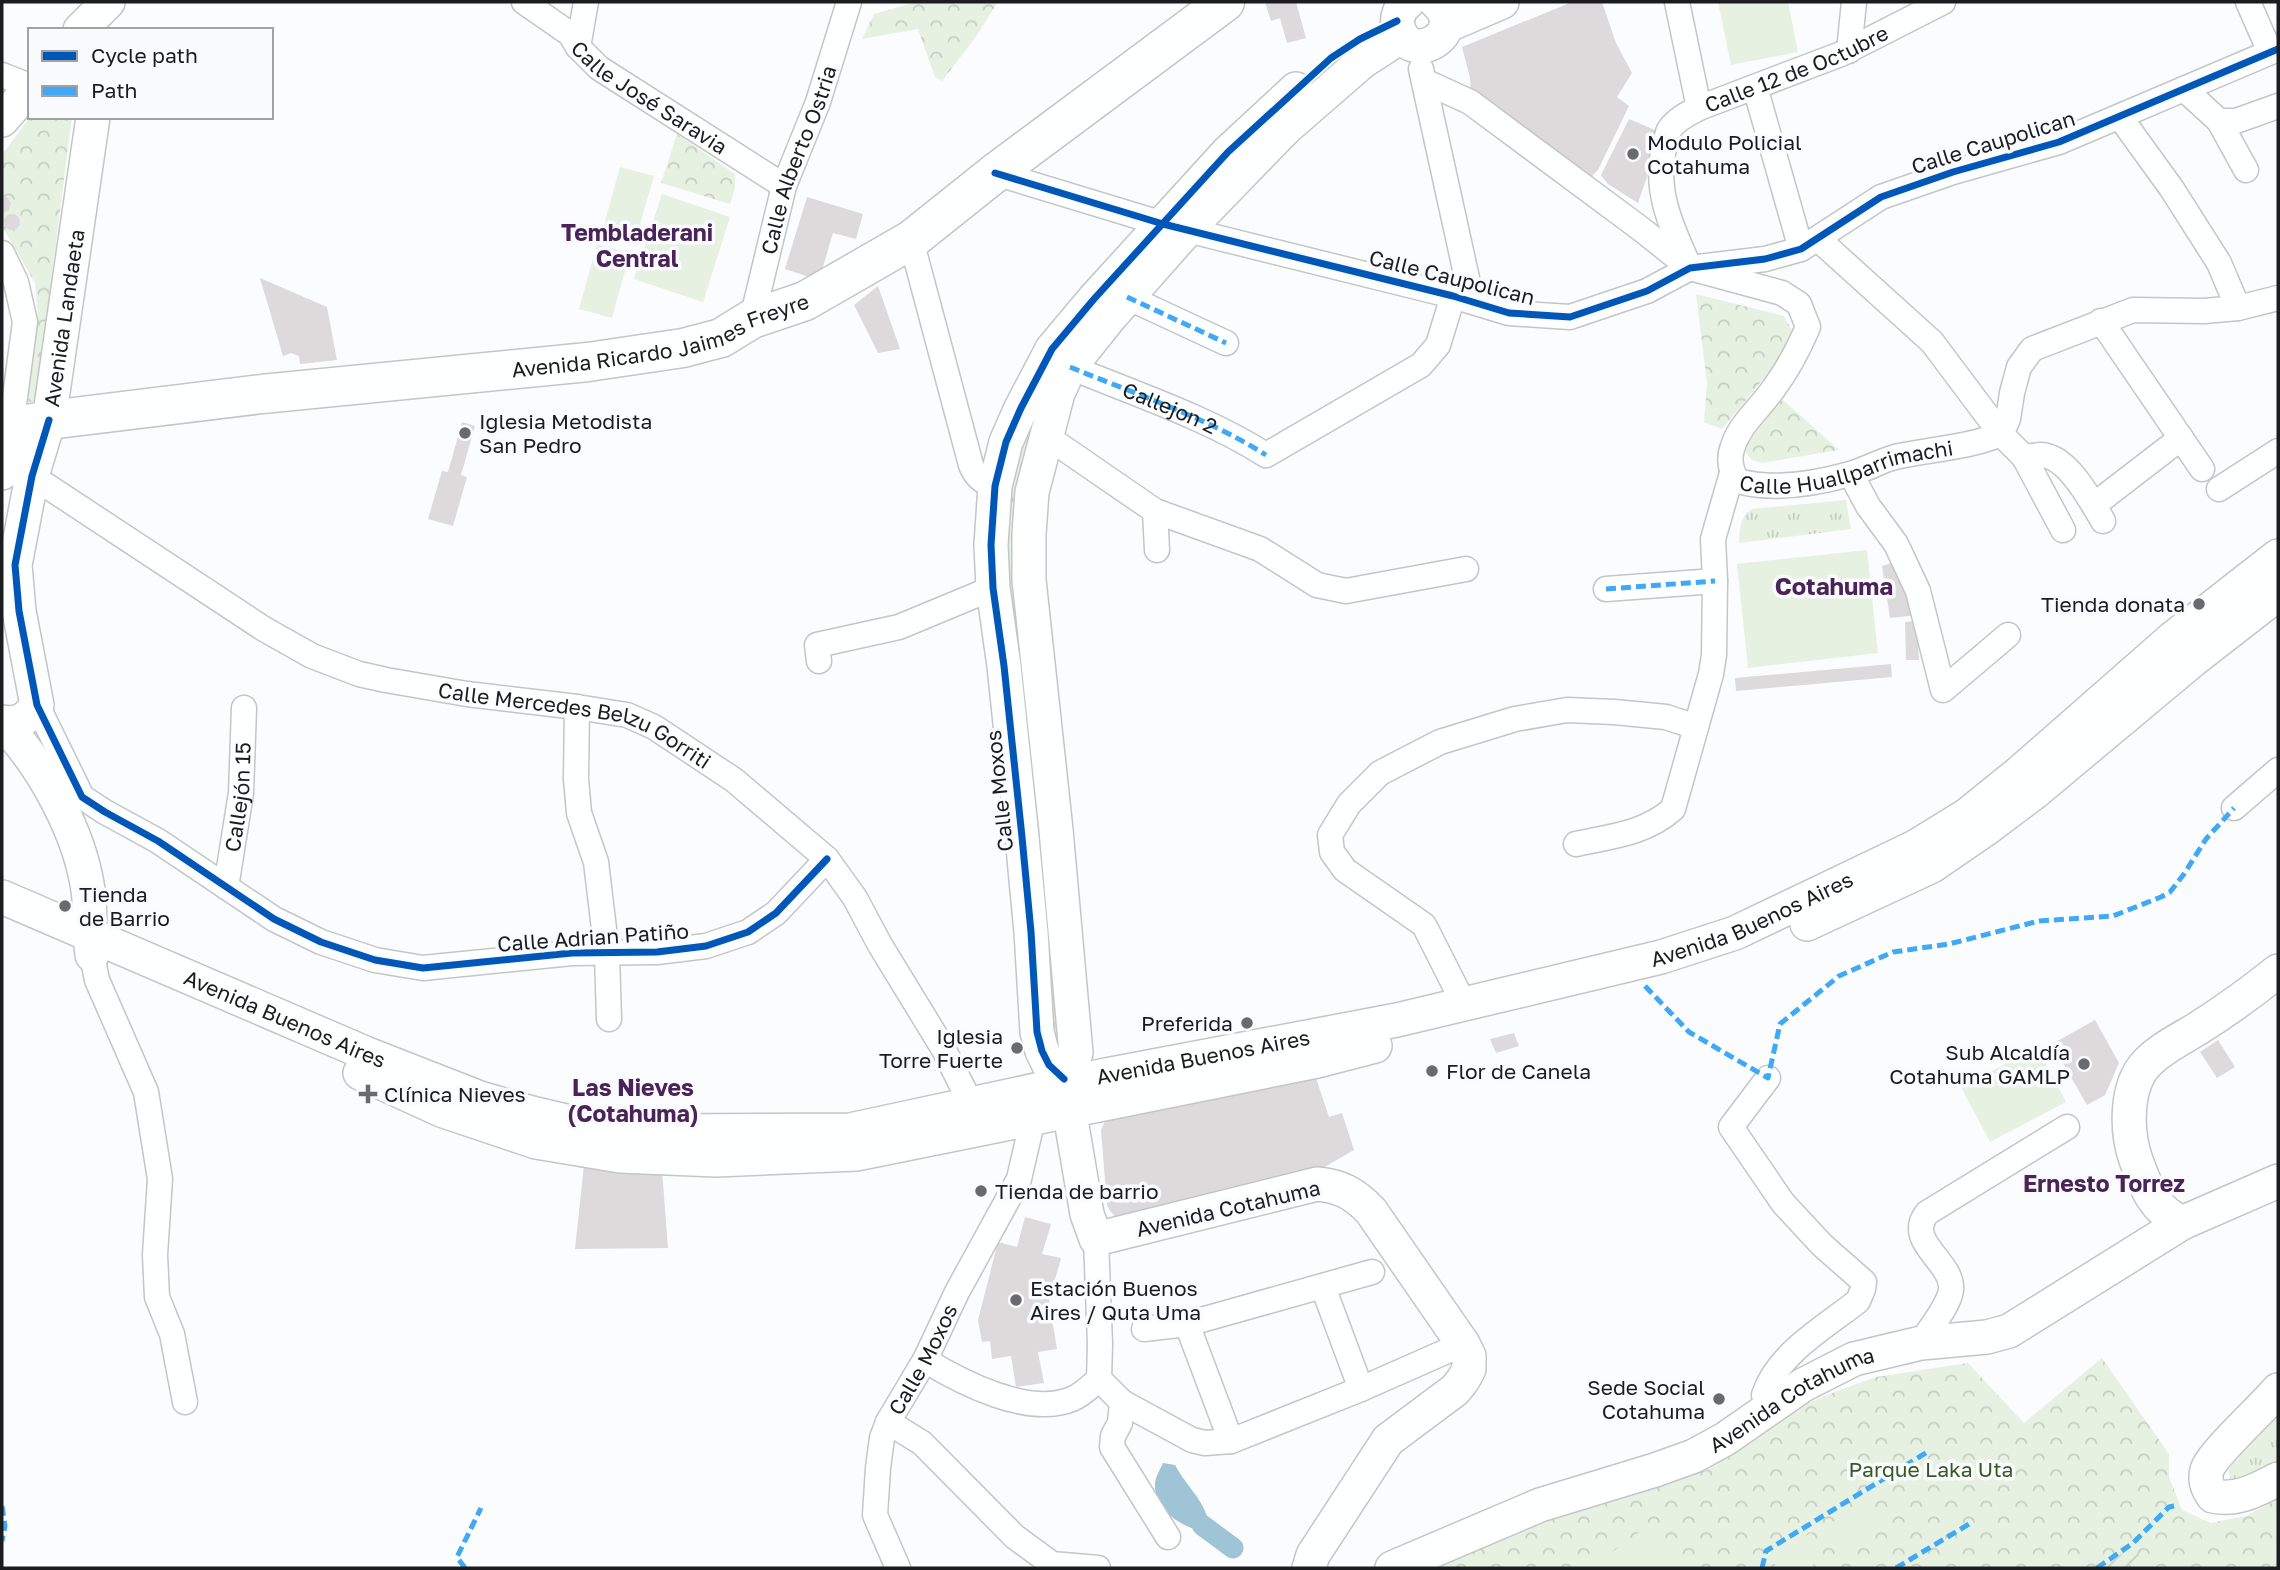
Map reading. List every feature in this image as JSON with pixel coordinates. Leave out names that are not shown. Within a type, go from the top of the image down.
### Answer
[{"type":"main road","points":[[82,28],[109,2]]},
{"type":"main road","points":[[106,28],[109,2]]},
{"type":"main road","name":"Avenida Ricardo Jaimes Freyre","points":[[6,428],[48,420],[262,394],[588,362],[684,348],[721,338],[752,319],[805,301],[911,240],[995,173],[1225,2]]},
{"type":"main road","points":[[1096,1239],[1087,1214],[1067,1091],[1076,1053],[1056,830],[1028,580],[1032,492],[1058,393],[1070,367],[1127,298],[1228,152],[1331,58],[1360,39],[1423,17],[1502,2]]},
{"type":"main road","points":[[2,120],[28,89]]},
{"type":"main road","name":"Avenida Landaeta","points":[[37,705],[8,564],[17,474],[48,420],[93,119]]},
{"type":"main road","name":"Calle Moxos","points":[[1067,1091],[1049,1065],[1037,1032],[1023,850],[993,588],[991,545],[995,486],[1011,431],[1052,349],[1094,299],[1175,227]]},
{"type":"main road","points":[[6,428],[7,460],[17,474]]},
{"type":"main road","name":"Avenida Buenos Aires","points":[[2,897],[91,946],[441,1110],[536,1142],[579,1151],[716,1160],[856,1154],[1067,1091],[1649,961],[1735,933],[1915,847],[1967,815],[2173,638],[2278,555]]},
{"type":"main road","name":"Avenida Buenos Aires","points":[[977,1116],[1033,1118],[1067,1091],[1317,1061],[1474,1022],[1645,986],[1744,949],[1837,911],[1932,866],[2035,792],[2193,660],[2278,594]]},
{"type":"main road","points":[[2,722],[22,721],[31,715],[37,705]]},
{"type":"main road","points":[[2,722],[27,752],[55,798],[68,827],[88,889],[91,946]]},
{"type":"main road","name":"Avenida Buenos Aires","points":[[2,915],[91,946]]},
{"type":"main road","points":[[2182,1223],[2159,1208],[2143,1180],[2133,1152],[2131,1098],[2135,1080],[2146,1063],[2213,1019],[2278,971]]},
{"type":"main road","name":"Avenida Cotahuma","points":[[1392,1568],[1540,1505],[1694,1456],[1725,1440],[1803,1385],[1854,1359],[1921,1343],[1987,1337],[2009,1331],[2182,1223],[2278,1181]]},
{"type":"main road","name":"Avenida Cotahuma","points":[[1096,1239],[1317,1184],[1333,1185],[1347,1190],[1371,1211],[1463,1344]]},
{"type":"main road","points":[[1309,1568],[1313,1555],[1388,1440],[1455,1390],[1463,1380],[1469,1368],[1469,1356],[1463,1344]]},
{"type":"main road","points":[[2278,1390],[2211,1462],[2206,1479],[2207,1488],[2213,1496],[2224,1498],[2258,1490],[2278,1479]]},
{"type":"street","name":"Calle José Saravia","points":[[524,2],[570,34],[578,47],[599,68],[784,186]]},
{"type":"street","points":[[578,47],[586,2]]},
{"type":"street","name":"Calle Alberto Ostria","points":[[752,319],[784,186],[818,102],[849,2]]},
{"type":"street","points":[[1677,2],[1699,107]]},
{"type":"street","points":[[1849,51],[1854,2]]},
{"type":"street","name":"Calle 12 de Octubre","points":[[1690,268],[1666,214],[1660,180],[1662,156],[1669,131],[1680,118],[1699,107],[1849,51],[1943,2]]},
{"type":"street","points":[[2248,2],[2274,51]]},
{"type":"street","points":[[1423,17],[1424,81],[1462,298]]},
{"type":"street","name":"Calle Caupolican","points":[[995,173],[1175,227],[1462,298],[1509,313],[1570,317],[1647,291],[1690,268],[1765,259],[1810,244],[1881,197],[1953,172],[2047,146],[2274,51]]},
{"type":"street","points":[[2,75],[28,86]]},
{"type":"street","name":"Calle Huallparrimachi","points":[[1424,81],[1470,102],[1690,268],[1782,293],[1799,304],[1808,327],[1794,357],[1733,444],[1732,473],[1738,481],[1772,487],[1851,474],[1893,457],[1962,446],[2001,434]]},
{"type":"street","points":[[1755,87],[1810,244],[1932,342],[2001,434],[2024,457],[2063,530]]},
{"type":"street","points":[[2184,89],[2219,121],[2246,170]]},
{"type":"street","points":[[2219,121],[2236,121],[2278,106]]},
{"type":"street","points":[[2120,117],[2172,188],[2219,263],[2238,308]]},
{"type":"street","points":[[911,240],[971,465],[976,476],[995,486]]},
{"type":"street","points":[[2,253],[16,282],[25,322],[6,428]]},
{"type":"street","points":[[1127,298],[1226,343]]},
{"type":"street","name":"Callejon 2","points":[[1070,367],[1203,422],[1266,455],[1421,365],[1438,345],[1462,298]]},
{"type":"street","points":[[2001,434],[2008,419],[2019,367],[2032,349],[2133,310],[2204,311],[2238,308],[2278,298]]},
{"type":"street","points":[[2101,321],[2202,469]]},
{"type":"street","points":[[1046,436],[1155,511],[1259,549],[1317,585],[1346,591],[1466,569]]},
{"type":"street","points":[[2024,457],[2043,454],[2061,464],[2076,477],[2098,513],[2181,438]]},
{"type":"street","points":[[2219,489],[2278,452]]},
{"type":"street","points":[[1576,844],[1632,833],[1658,822],[1673,809],[1707,692],[1714,655],[1713,539],[1732,473]]},
{"type":"street","name":"Calle Mercedes Belzu Gorriti","points":[[17,474],[264,629],[312,656],[359,674],[386,680],[626,715],[654,727],[734,780],[827,859],[855,898],[943,1048],[977,1116]]},
{"type":"street","points":[[1851,474],[1868,506],[1896,544],[1918,591],[1943,690],[2008,635]]},
{"type":"street","points":[[1155,511],[1157,550]]},
{"type":"street","points":[[1606,589],[1715,581]]},
{"type":"street","points":[[819,661],[817,645],[899,627],[993,588]]},
{"type":"street","name":"Avenida Landaeta","points":[[37,705],[82,797]]},
{"type":"street","name":"Calle Adrian Patiño","points":[[577,707],[576,779],[579,813],[596,863],[607,954]]},
{"type":"street","name":"Callejón 15","points":[[226,887],[241,793],[244,708]]},
{"type":"street","points":[[1464,1004],[1424,925],[1345,870],[1332,852],[1330,835],[1349,804],[1380,773],[1440,742],[1516,719],[1567,710],[1591,711],[1665,716],[1696,727]]},
{"type":"street","points":[[2234,808],[2278,770]]},
{"type":"street","name":"Calle Adrian Patiño","points":[[82,797],[158,841],[274,919],[321,942],[375,960],[423,968],[572,953],[657,952],[706,946],[748,932],[776,914],[827,859]]},
{"type":"street","points":[[91,946],[97,980],[146,1092],[160,1179],[155,1255],[158,1297],[172,1334],[185,1402]]},
{"type":"street","points":[[607,954],[608,1019]]},
{"type":"street","points":[[1768,1078],[1731,1127],[1783,1203],[1822,1245],[1864,1282],[1858,1301],[1779,1364],[1768,1381],[1764,1395],[1770,1409]]},
{"type":"street","name":"Calle Moxos","points":[[898,1568],[875,1515],[882,1438],[888,1422],[925,1360],[957,1292],[1019,1179],[1033,1118]]},
{"type":"street","points":[[1921,1343],[1951,1292],[1950,1280],[1922,1236],[1922,1219],[1927,1213],[2067,1127]]},
{"type":"street","points":[[1096,1239],[1099,1380],[1122,1402],[1192,1440],[1205,1443],[1231,1441],[1362,1389],[1463,1344]]},
{"type":"street","points":[[1144,1329],[1187,1324],[1372,1272]]},
{"type":"street","points":[[1323,1287],[1362,1389]]},
{"type":"street","points":[[1187,1324],[1231,1441]]},
{"type":"street","points":[[925,1360],[949,1375],[1016,1401],[1039,1405],[1075,1398],[1099,1380]]},
{"type":"street","points":[[1122,1402],[1120,1423],[1113,1436],[1112,1447],[1168,1537]]},
{"type":"street","points":[[888,1422],[922,1443],[1015,1537],[1052,1564],[1095,1568]]},
{"type":"green space","points":[[917,2],[998,2],[942,81],[935,77],[918,29],[862,39],[874,14]]},
{"type":"green space","points":[[1718,2],[1788,2],[1798,52],[1731,65]]},
{"type":"green space","points":[[29,119],[72,119],[36,399],[26,403],[38,317],[35,283],[2,226],[2,155]]},
{"type":"green space","points":[[677,134],[735,174],[735,188],[730,204],[661,183]]},
{"type":"green space","points":[[620,167],[654,176],[637,234],[604,225]]},
{"type":"green space","points":[[662,194],[730,217],[703,302],[634,279]]},
{"type":"green space","points":[[597,244],[630,253],[612,318],[579,309]]},
{"type":"green space","points":[[1696,294],[1784,316],[1793,332],[1791,345],[1722,429],[1704,422],[1707,383]]},
{"type":"green space","points":[[1782,399],[1839,450],[1762,463],[1752,460],[1746,453],[1748,443]]},
{"type":"green space","points":[[1024,419],[1034,422],[1011,529],[1014,595],[1043,823],[1060,1054],[1055,1058],[1000,526]]},
{"type":"green space","points":[[1846,500],[1851,529],[1739,543],[1742,520],[1752,509]]},
{"type":"green space","points":[[1867,550],[1878,653],[1748,668],[1737,564]]},
{"type":"green space","points":[[2037,1047],[2066,1102],[1990,1142],[1961,1087]]},
{"type":"green space","name":"Parque Laka Uta","points":[[2102,1358],[2169,1454],[2169,1477],[2182,1510],[2210,1523],[2246,1516],[2278,1499],[2278,1568],[1426,1568],[1495,1537],[1709,1469],[1794,1409],[1876,1377],[1968,1363],[2024,1423]]},
{"type":"green space","points":[[2278,1411],[2278,1460],[2239,1481],[2231,1481],[2228,1470]]},
{"type":"green space","points":[[1862,1503],[1877,1525],[1839,1549],[1825,1527]]},
{"type":"green space","points":[[1653,1522],[1687,1568],[1591,1568]]},
{"type":"green space","points":[[1811,1533],[1825,1558],[1808,1568],[1777,1568],[1770,1557]]},
{"type":"green space","points":[[2133,1546],[2141,1557],[2125,1568],[2101,1568]]},
{"type":"water","points":[[1163,1463],[1175,1465],[1204,1509],[1207,1516],[1199,1530],[1184,1525],[1169,1515],[1159,1501],[1155,1482]]},
{"type":"building","points":[[1265,2],[1296,2],[1306,38],[1287,43],[1280,18],[1271,21]]},
{"type":"building","points":[[1572,2],[1602,2],[1616,43],[1632,73],[1617,97],[1629,106],[1598,170],[1586,182],[1471,96],[1470,78],[1462,47]]},
{"type":"building","name":"Modulo Policial Cotahuma","points":[[1629,119],[1662,133],[1638,203],[1608,184],[1601,175]]},
{"type":"building","points":[[2,195],[11,203],[9,210],[3,213]]},
{"type":"building","points":[[807,197],[863,214],[856,239],[833,233],[819,280],[785,269]]},
{"type":"building","points":[[9,214],[15,214],[20,222],[18,228],[9,230],[4,225],[4,219]]},
{"type":"building","points":[[260,278],[327,307],[337,360],[300,364],[299,356],[291,353],[283,356]]},
{"type":"building","points":[[878,286],[900,349],[878,353],[854,305]]},
{"type":"building","points":[[462,422],[475,426],[461,475],[467,477],[453,526],[428,519],[442,471],[448,472]]},
{"type":"building","points":[[1897,561],[1918,615],[1890,618],[1882,566]]},
{"type":"building","points":[[1917,621],[1919,660],[1906,660],[1905,622]]},
{"type":"building","points":[[1891,664],[1892,677],[1736,691],[1735,678]]},
{"type":"building","name":"Sub Alcaldía Cotahuma GAMLP","points":[[2095,1020],[2119,1063],[2105,1095],[2087,1105],[2052,1044]]},
{"type":"building","points":[[1514,1033],[1519,1046],[1496,1053],[1490,1039]]},
{"type":"building","points":[[2218,1040],[2235,1067],[2217,1078],[2200,1052]]},
{"type":"building","points":[[1315,1075],[1329,1117],[1342,1113],[1354,1150],[1323,1168],[1129,1217],[1115,1216],[1110,1211],[1107,1205],[1101,1130],[1110,1117]]},
{"type":"building","points":[[584,1165],[662,1170],[668,1248],[575,1249]]},
{"type":"building","name":"Estación Buenos Aires / Quta Uma","points":[[1025,1217],[1051,1224],[1042,1254],[1061,1258],[1049,1301],[1057,1349],[1038,1352],[1044,1383],[1016,1387],[1011,1356],[992,1359],[990,1341],[982,1342],[978,1320],[998,1242],[1017,1247]]},
{"type":"waterway","points":[[1202,1525],[1233,1548]]},
{"type":"marked path","points":[[1127,297],[1226,343]]},
{"type":"marked path","points":[[1070,367],[1195,418],[1266,455]]},
{"type":"marked path","points":[[1606,589],[1715,581]]},
{"type":"marked path","points":[[1645,986],[1689,1032],[1768,1078],[1780,1024],[1839,976],[1893,952],[1949,944],[2039,921],[2113,916],[2161,897],[2170,892],[2206,839],[2234,808]]},
{"type":"marked path","points":[[1762,1568],[1766,1551],[1929,1451]]},
{"type":"marked path","points":[[2,1506],[5,1526],[2,1541]]},
{"type":"marked path","points":[[2097,1568],[2133,1543],[2169,1507],[2174,1506]]},
{"type":"marked path","points":[[465,1568],[457,1557],[481,1508]]},
{"type":"marked path","points":[[1896,1568],[1969,1524]]},
{"type":"cycle path","points":[[1064,1079],[1049,1065],[1037,1032],[1022,837],[993,588],[991,545],[995,486],[1006,442],[1052,349],[1228,152],[1331,58],[1360,39],[1397,21]]},
{"type":"cycle path","points":[[995,173],[1163,224],[1453,296],[1509,313],[1570,317],[1647,291],[1690,268],[1765,259],[1801,249],[1881,197],[1953,172],[2059,142],[2278,49]]},
{"type":"cycle path","points":[[49,420],[32,476],[15,565],[19,611],[37,705],[82,797],[158,841],[274,919],[321,942],[375,960],[423,968],[572,953],[657,952],[706,946],[748,932],[776,913],[827,859]]},
{"type":"place","name":"Modulo Policial Cotahuma","points":[[1633,154]]},
{"type":"place","name":"Iglesia Metodista San Pedro","points":[[465,433]]},
{"type":"place","name":"Tienda donata","points":[[2199,604]]},
{"type":"place","name":"Tienda de Barrio","points":[[65,906]]},
{"type":"place","name":"Preferida","points":[[1247,1023]]},
{"type":"place","name":"Iglesia Torre Fuerte","points":[[1017,1048]]},
{"type":"place","name":"Sub Alcaldía Cotahuma GAMLP","points":[[2084,1064]]},
{"type":"place","name":"Flor de Canela","points":[[1432,1071]]},
{"type":"place","name":"Clínica Nieves","points":[[368,1094]]},
{"type":"place","name":"Tienda de barrio","points":[[981,1191]]},
{"type":"place","name":"Estación Buenos Aires / Quta Uma","points":[[1016,1300]]},
{"type":"place","name":"Sede Social Cotahuma","points":[[1719,1399]]},
{"type":"district","name":"Tembladerani Central","points":[[637,245]]},
{"type":"district","name":"Cotahuma","points":[[1834,585]]},
{"type":"district","name":"Las Nieves (Cotahuma)","points":[[633,1100]]},
{"type":"district","name":"Ernesto Torrez","points":[[2104,1183]]}]
